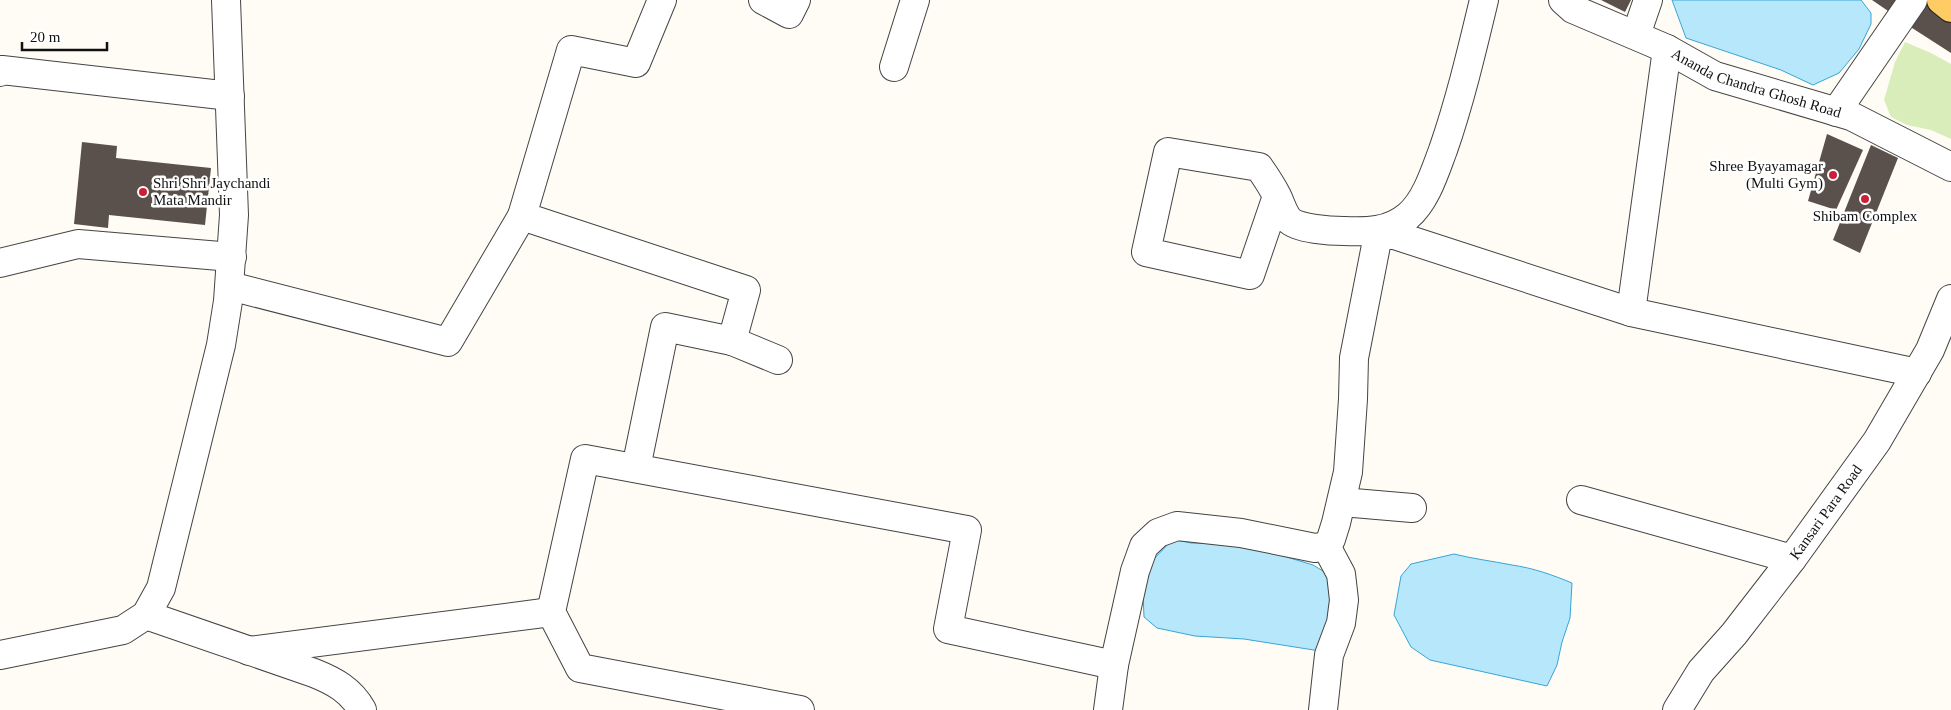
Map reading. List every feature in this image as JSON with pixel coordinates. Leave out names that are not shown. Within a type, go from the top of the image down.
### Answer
[{"type":"main road","points":[[1941,0],[1951,8]]},
{"type":"street","points":[[0,655],[124,630],[146,615],[160,588],[221,345],[230,286],[234,216],[226,0]]},
{"type":"street","points":[[230,286],[448,342],[522,216],[571,50],[636,63],[662,0]]},
{"type":"street","points":[[763,0],[789,14],[796,0]]},
{"type":"street","points":[[894,67],[915,0]]},
{"type":"street","points":[[1277,196],[1250,275],[1146,252],[1168,152],[1259,167],[1277,196],[1283,212],[1290,221],[1302,226],[1344,231],[1380,230],[1394,226],[1410,215],[1431,184],[1457,110],[1484,0]]},
{"type":"street","name":"Ananda Chandra Ghosh Road","points":[[1563,0],[1573,9],[1667,49],[1715,76],[1851,116],[1951,167]]},
{"type":"street","points":[[1636,35],[1648,0]]},
{"type":"street","points":[[1836,112],[1913,0]]},
{"type":"street","points":[[1631,312],[1667,49]]},
{"type":"street","points":[[0,72],[2,70],[230,96]]},
{"type":"street","points":[[522,216],[746,290],[732,341]]},
{"type":"street","points":[[1380,230],[1631,312],[1916,372]]},
{"type":"street","points":[[1108,710],[1114,665],[1135,570],[1144,546],[1158,533],[1176,526],[1241,533],[1316,548],[1326,546],[1331,539],[1342,502],[1348,472],[1354,358],[1380,230]]},
{"type":"street","points":[[0,263],[78,244],[232,257]]},
{"type":"street","name":"Kansari Para Road","points":[[1677,710],[1701,671],[1734,634],[1792,559],[1877,441],[1930,350],[1951,299]]},
{"type":"street","points":[[636,468],[666,328],[732,341],[778,360]]},
{"type":"street","points":[[800,710],[580,668],[551,612],[585,459],[967,530],[948,629],[1114,665]]},
{"type":"street","points":[[1581,500],[1792,559]]},
{"type":"street","points":[[1342,502],[1412,508]]},
{"type":"street","points":[[1323,710],[1329,654],[1341,622],[1344,600],[1342,574],[1326,546]]},
{"type":"street","points":[[249,651],[551,612]]},
{"type":"street","points":[[146,615],[334,682],[355,698],[362,710]]},
{"type":"green space","points":[[1905,42],[1951,64],[1951,139],[1931,130],[1907,125],[1891,117],[1884,100],[1895,62]]},
{"type":"water","points":[[1672,0],[1861,0],[1871,13],[1871,24],[1859,49],[1839,73],[1813,85],[1781,70],[1686,38]]},
{"type":"water","points":[[1173,539],[1191,543],[1244,544],[1313,565],[1328,574],[1331,605],[1320,651],[1244,639],[1195,636],[1157,628],[1144,617],[1143,594],[1151,562]]},
{"type":"water","points":[[1454,554],[1528,568],[1572,583],[1570,618],[1557,665],[1547,686],[1430,660],[1411,647],[1394,615],[1401,576],[1411,564]]},
{"type":"building","points":[[1601,0],[1631,0],[1625,12]]},
{"type":"building","points":[[1872,0],[1904,0],[1894,15]]},
{"type":"building","points":[[1926,0],[1951,18],[1951,53],[1909,26]]},
{"type":"building","name":"Shree Byayamagar (Multi Gym)","points":[[1827,134],[1863,150],[1836,210],[1808,201]]},
{"type":"building","name":"Shri Shri Jaychandi Mata Mandir","points":[[82,142],[117,146],[116,158],[211,168],[205,225],[109,215],[108,228],[74,224]]},
{"type":"building","name":"Shibam Complex","points":[[1871,145],[1898,158],[1860,253],[1833,240]]},
{"type":"place","name":"Shree Byayamagar (Multi Gym)","points":[[1833,175]]},
{"type":"place","name":"Shri Shri Jaychandi Mata Mandir","points":[[143,192]]},
{"type":"place","name":"Shibam Complex","points":[[1865,199]]}]
